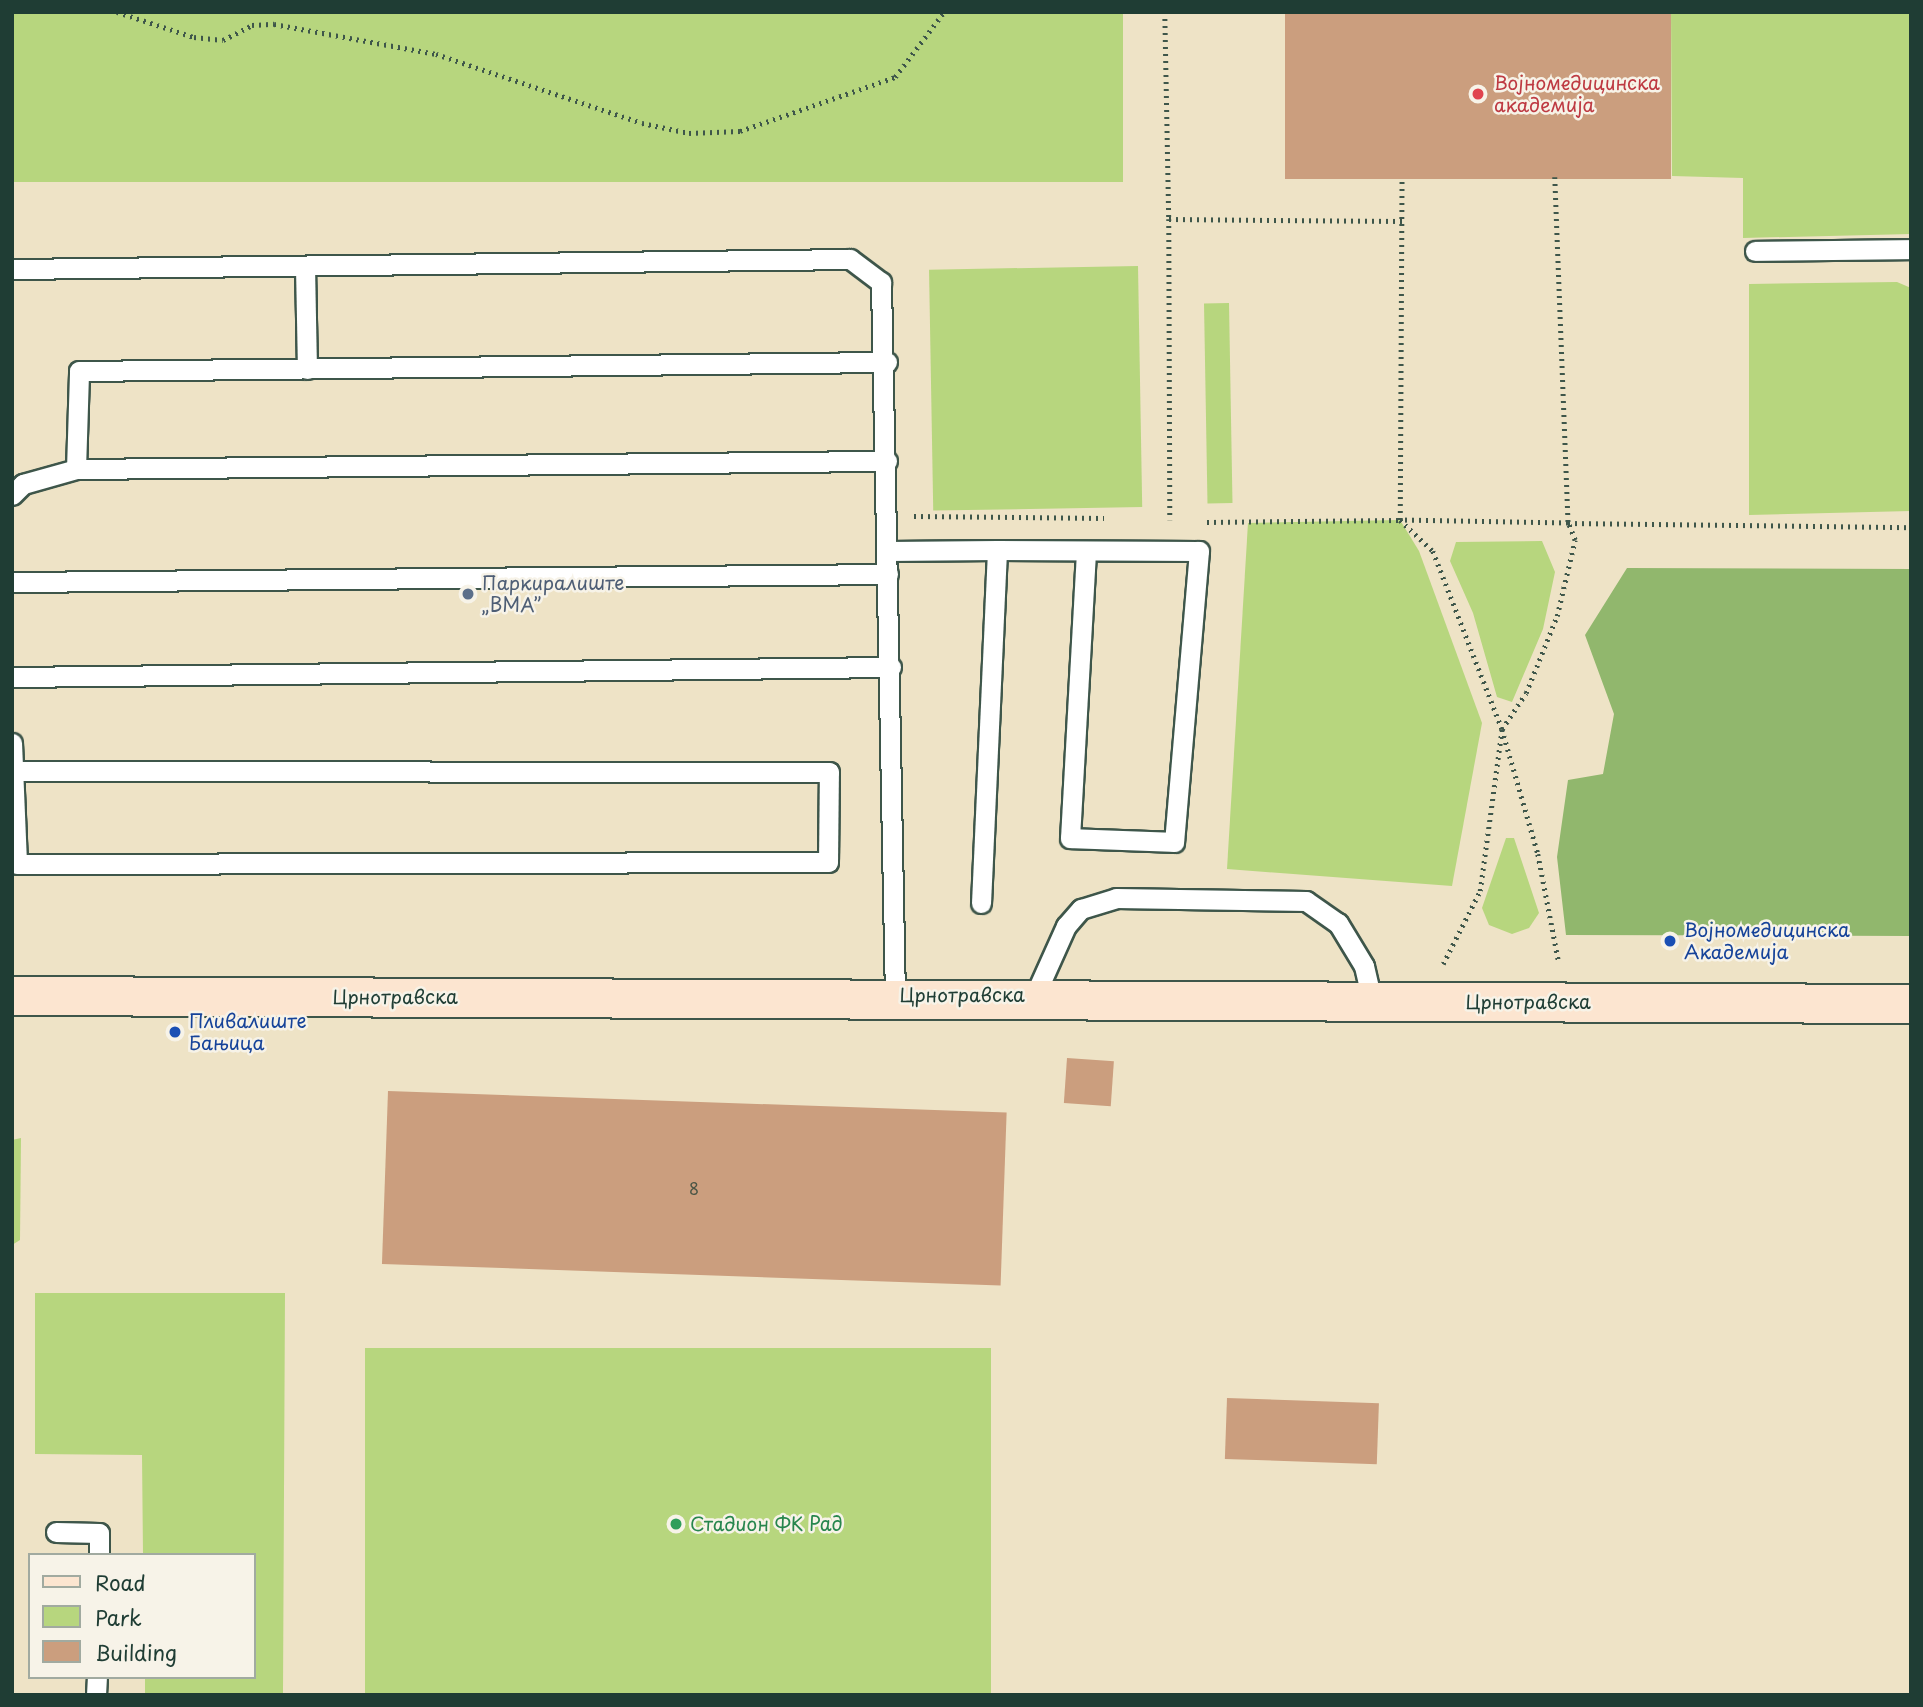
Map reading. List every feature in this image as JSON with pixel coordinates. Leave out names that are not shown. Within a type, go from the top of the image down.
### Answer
[{"type":"main road","name":"Црнотравска","points":[[12,996],[1035,995],[1372,1002],[1911,1004]]},
{"type":"lane","points":[[1755,251],[1911,249]]},
{"type":"lane","points":[[12,269],[850,259],[881,282],[887,362],[895,995]]},
{"type":"lane","points":[[305,266],[307,369]]},
{"type":"lane","points":[[76,469],[79,371],[887,362]]},
{"type":"lane","points":[[12,495],[23,484],[76,469],[887,461]]},
{"type":"lane","points":[[888,551],[997,550],[1199,551],[1174,842],[1070,838],[1086,551]]},
{"type":"lane","points":[[981,903],[997,550]]},
{"type":"lane","points":[[12,582],[888,574]]},
{"type":"lane","points":[[12,677],[891,667]]},
{"type":"lane","points":[[12,743],[16,864],[828,862],[829,772],[13,771]]},
{"type":"lane","points":[[1035,995],[1066,926],[1081,909],[1116,898],[1306,901],[1338,923],[1364,966],[1372,1002]]},
{"type":"lane","points":[[56,1532],[99,1533],[99,1553]]},
{"type":"path","points":[[117,12],[194,37],[223,40],[252,25],[274,24],[436,54],[642,124],[689,133],[740,131],[895,77],[944,12]]},
{"type":"path","points":[[1165,12],[1169,219],[1168,520]]},
{"type":"path","points":[[1441,968],[1480,891],[1502,729],[1526,693],[1557,616],[1575,540],[1568,523],[1555,177]]},
{"type":"path","points":[[1402,178],[1400,520],[1433,551],[1502,729],[1538,855],[1560,969]]},
{"type":"path","points":[[1169,219],[1402,221]]},
{"type":"path","points":[[889,520],[935,514],[1113,518]]},
{"type":"path","points":[[1154,519],[1181,520]]},
{"type":"path","points":[[1193,521],[1400,520],[1911,527]]},
{"type":"green space","points":[[12,12],[1123,12],[1123,182],[12,182]]},
{"type":"green space","points":[[1671,12],[1911,12],[1911,234],[1743,238],[1743,178],[1672,176]]},
{"type":"green space","points":[[1138,266],[1142,507],[933,511],[929,270]]},
{"type":"green space","points":[[1897,282],[1911,288],[1911,511],[1749,515],[1749,284]]},
{"type":"green space","points":[[1204,303],[1229,303],[1232,503],[1207,503]]},
{"type":"green space","points":[[1400,520],[1419,551],[1482,723],[1452,886],[1227,869],[1248,523]]},
{"type":"green space","points":[[1542,541],[1555,572],[1543,629],[1512,702],[1497,697],[1473,613],[1450,561],[1456,542]]},
{"type":"green space","points":[[1627,568],[1911,569],[1911,936],[1566,935],[1557,857],[1568,780],[1603,774],[1614,714],[1585,635]]},
{"type":"green space","points":[[1506,838],[1514,838],[1539,913],[1529,928],[1512,934],[1489,925],[1482,908]]},
{"type":"green space","points":[[21,1138],[20,1240],[12,1245],[12,1140]]},
{"type":"green space","points":[[35,1293],[285,1293],[283,1695],[145,1695],[145,1679],[256,1679],[256,1553],[143,1553],[142,1455],[35,1454]]},
{"type":"green space","name":"Стадион ФК Рад","points":[[365,1348],[991,1348],[991,1695],[365,1695]]},
{"type":"building","name":"Војномедицинска академија","points":[[1285,12],[1671,12],[1671,179],[1285,179]]},
{"type":"building","points":[[1067,1058],[1114,1061],[1111,1106],[1064,1103]]},
{"type":"building","points":[[388,1091],[1007,1113],[1001,1285],[382,1264]]},
{"type":"building","points":[[1227,1398],[1379,1403],[1377,1464],[1225,1459]]},
{"type":"place","name":"Војномедицинска академија","points":[[1478,94]]},
{"type":"place","name":"Паркиралиште „ВМА”","points":[[468,594]]},
{"type":"place","name":"Војномедицинска Академија","points":[[1670,941]]},
{"type":"place","name":"Пливалиште Бањица","points":[[175,1032]]},
{"type":"place","name":"Стадион ФК Рад","points":[[676,1524]]}]
